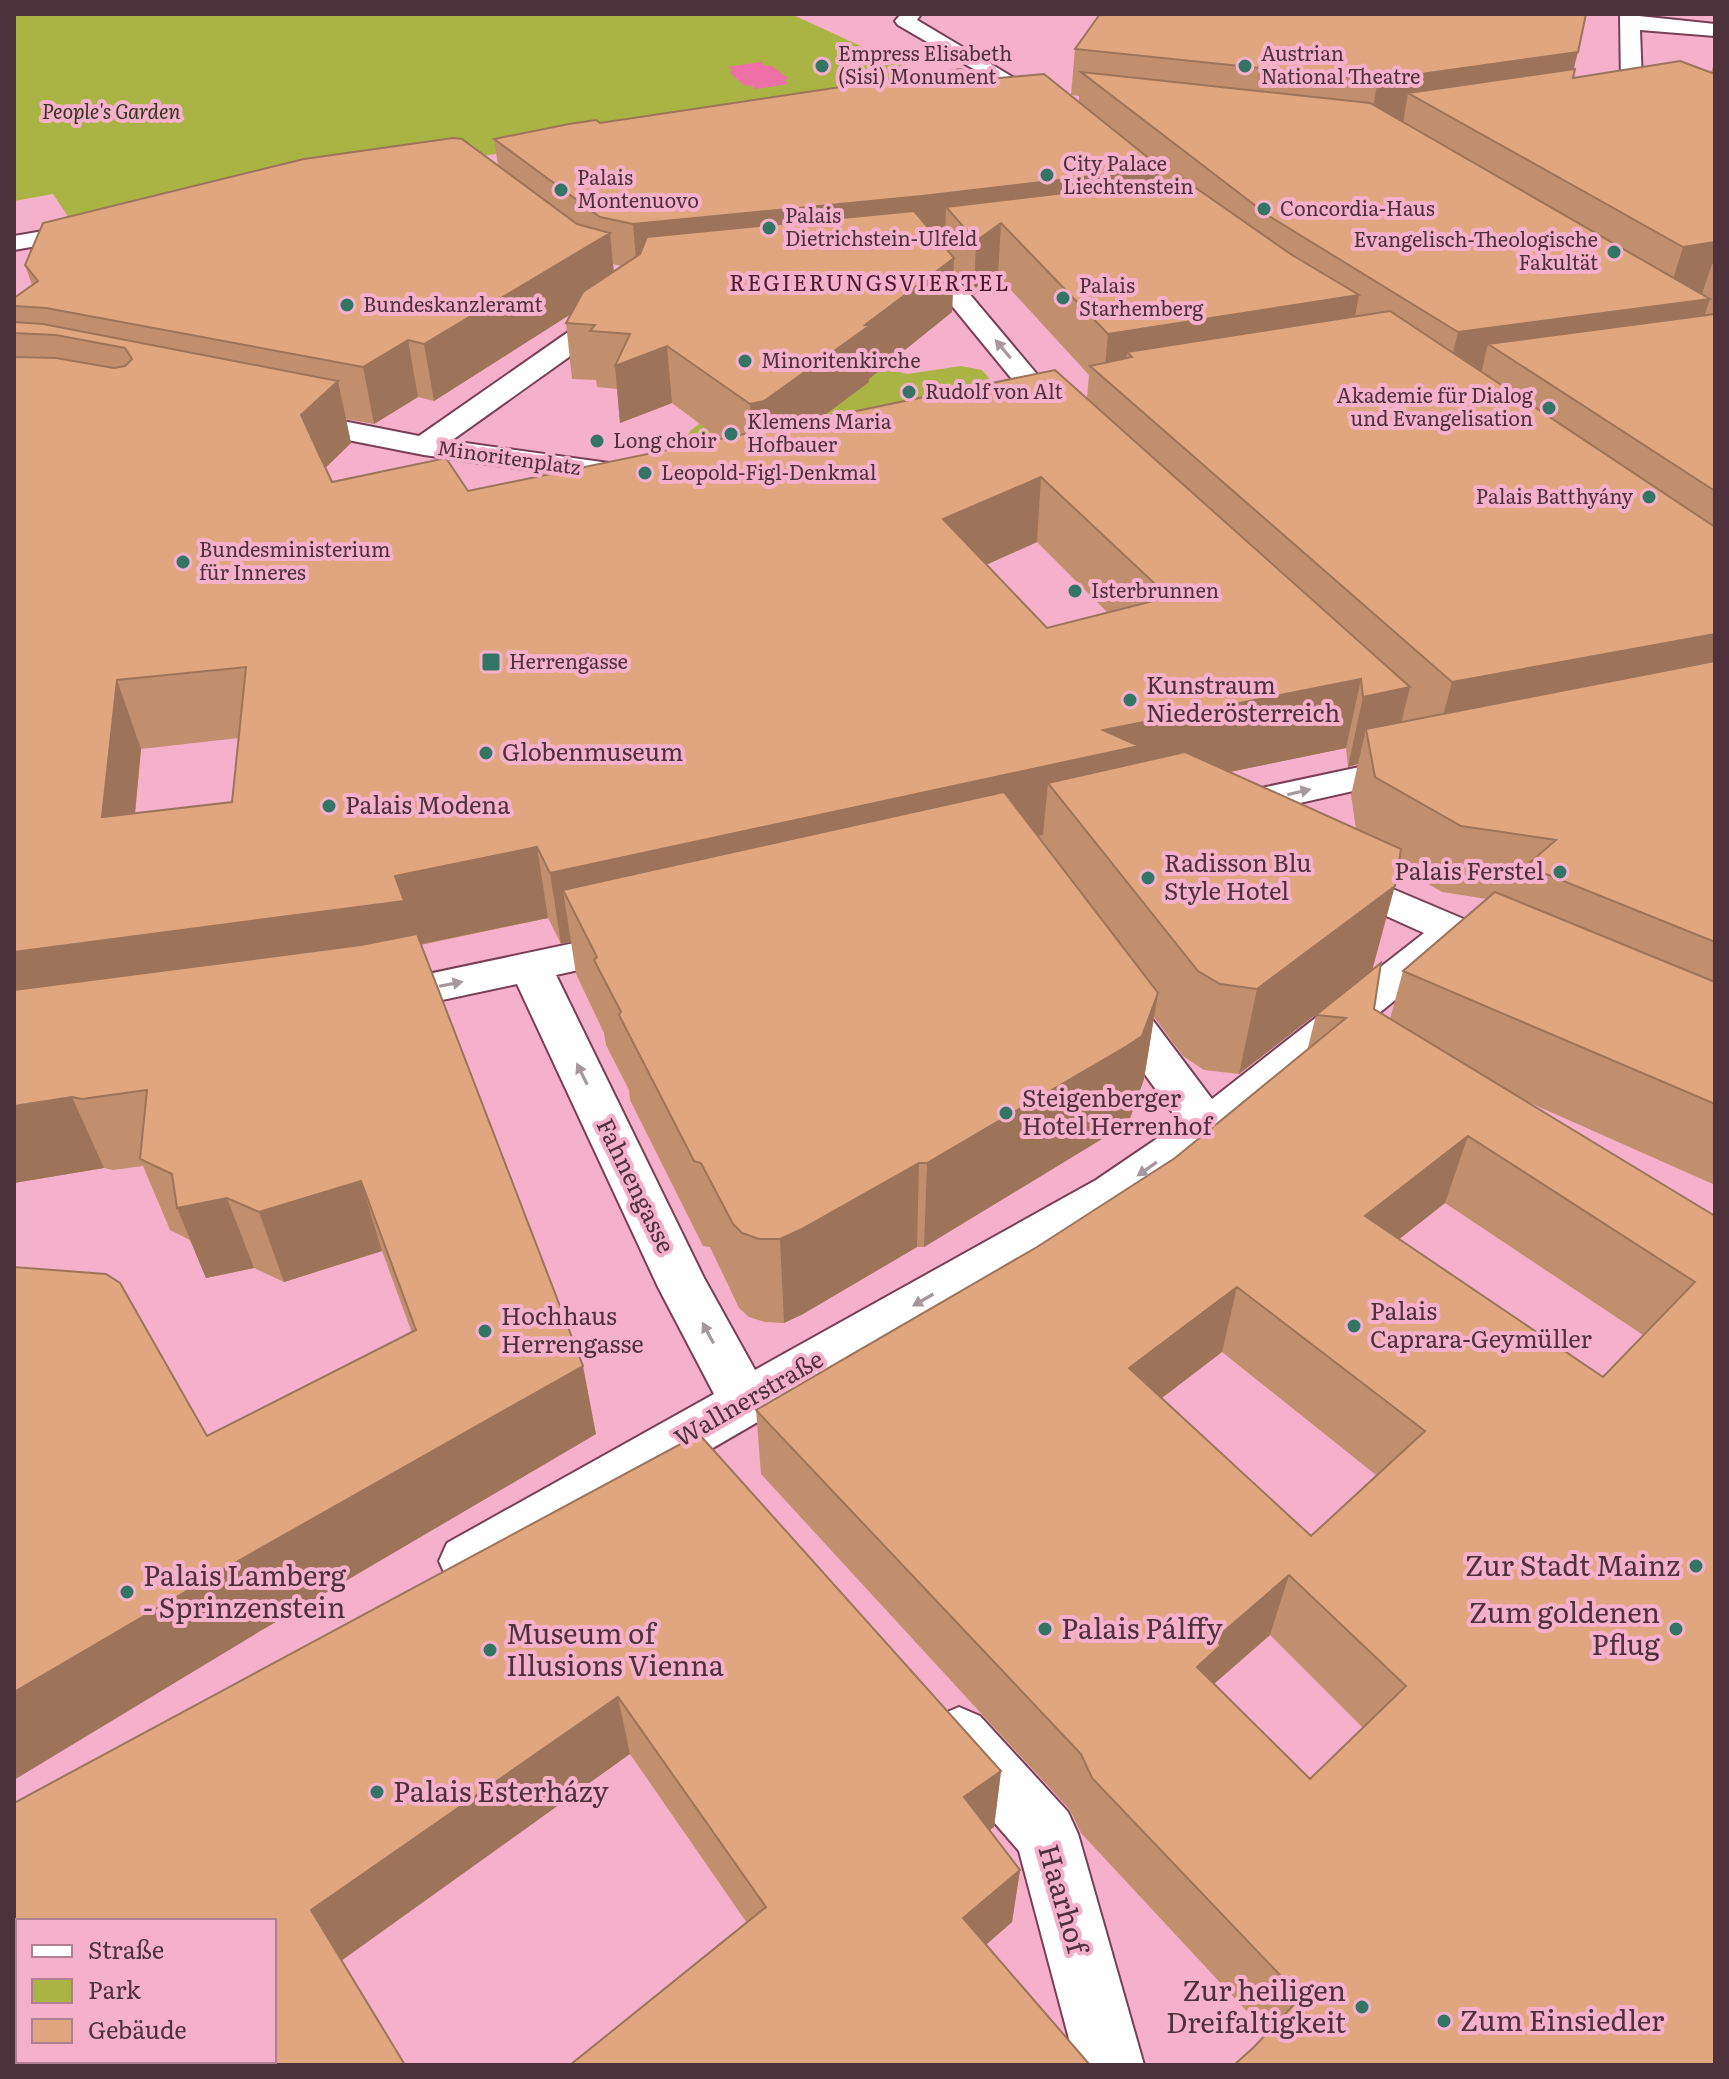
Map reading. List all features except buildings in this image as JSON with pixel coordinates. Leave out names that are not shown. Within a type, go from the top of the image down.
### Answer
[{"type":"street","points":[[911,14],[905,21],[1044,102]]},
{"type":"street","points":[[1715,30],[1630,18],[1632,85],[1715,120]]},
{"type":"street","points":[[985,94],[1020,88]]},
{"type":"street","points":[[1618,100],[1703,91]]},
{"type":"street","points":[[14,243],[124,225]]},
{"type":"street","points":[[889,255],[934,250],[1051,410],[1081,442]]},
{"type":"street","name":"Minoritenplatz","points":[[424,446],[634,299],[636,290]]},
{"type":"street","name":"Minoritenplatz","points":[[270,416],[424,446],[672,481]]},
{"type":"street","points":[[1244,836],[1195,814],[1423,754]]},
{"type":"street","points":[[1302,862],[1511,955]]},
{"type":"street","name":"Wallnerstraße","points":[[420,1588],[705,1455],[745,1401],[1113,1193],[1208,1127],[1454,931]]},
{"type":"street","points":[[334,1004],[531,968],[670,936]]},
{"type":"street","name":"Fahnengasse","points":[[531,968],[683,1287],[745,1401]]},
{"type":"street","points":[[1094,974],[1208,1127]]},
{"type":"street","name":"Haarhof","points":[[921,1695],[1046,1834],[1110,2065]]},
{"type":"green space","name":"People's Garden","points":[[14,14],[791,14],[937,81],[748,116],[69,218],[53,194],[14,201]]},
{"type":"green space","points":[[961,366],[982,370],[1000,391],[700,448],[687,437],[712,414],[883,367],[907,374]]},
{"type":"shaded area","points":[[761,62],[789,79],[784,80],[789,84],[755,89],[751,85],[745,86],[729,72],[733,71],[728,67]]},
{"type":"place","name":"Empress Elisabeth (Sisi) Monument","points":[[822,66]]},
{"type":"place","name":"Austrian National Theatre","points":[[1245,66]]},
{"type":"place","name":"City Palace Liechtenstein","points":[[1047,175]]},
{"type":"place","name":"Palais Montenuovo","points":[[561,190]]},
{"type":"place","name":"Concordia-Haus","points":[[1264,209]]},
{"type":"place","name":"Palais Dietrichstein-Ulfeld","points":[[769,228]]},
{"type":"place","name":"Evangelisch-Theologische Fakultät","points":[[1614,252]]},
{"type":"place","name":"Palais Starhemberg","points":[[1063,298]]},
{"type":"place","name":"Bundeskanzleramt","points":[[347,305]]},
{"type":"place","name":"Minoritenkirche","points":[[745,361]]},
{"type":"place","name":"Rudolf von Alt","points":[[909,392]]},
{"type":"place","name":"Akademie für Dialog und Evangelisation","points":[[1549,408]]},
{"type":"place","name":"Klemens Maria Hofbauer","points":[[731,434]]},
{"type":"place","name":"Long choir","points":[[597,441]]},
{"type":"place","name":"Leopold-Figl-Denkmal","points":[[645,473]]},
{"type":"place","name":"Palais Batthyány","points":[[1649,497]]},
{"type":"place","name":"Bundesministerium für Inneres","points":[[183,562]]},
{"type":"place","name":"Isterbrunnen","points":[[1075,591]]},
{"type":"place","name":"Herrengasse","points":[[491,662]]},
{"type":"place","name":"Kunstraum Niederösterreich","points":[[1130,700]]},
{"type":"place","name":"Globenmuseum","points":[[486,753]]},
{"type":"place","name":"Palais Modena","points":[[329,806]]},
{"type":"place","name":"Palais Ferstel","points":[[1560,872]]},
{"type":"place","name":"Radisson Blu Style Hotel","points":[[1148,878]]},
{"type":"place","name":"Steigenberger Hotel Herrenhof","points":[[1006,1113]]},
{"type":"place","name":"Palais Caprara-Geymüller","points":[[1354,1326]]},
{"type":"place","name":"Hochhaus Herrengasse","points":[[485,1331]]},
{"type":"place","name":"Zur Stadt Mainz","points":[[1696,1566]]},
{"type":"place","name":"Palais Lamberg - Sprinzenstein","points":[[127,1592]]},
{"type":"place","name":"Palais Pálffy","points":[[1045,1629]]},
{"type":"place","name":"Zum goldenen Pflug","points":[[1676,1629]]},
{"type":"place","name":"Museum of Illusions Vienna","points":[[490,1650]]},
{"type":"place","name":"Palais Esterházy","points":[[377,1792]]},
{"type":"place","name":"Zur heiligen Dreifaltigkeit","points":[[1362,2007]]},
{"type":"place","name":"Zum Einsiedler","points":[[1444,2021]]},
{"type":"district","name":"REGIERUNGSVIERTEL","points":[[870,283]]}]
